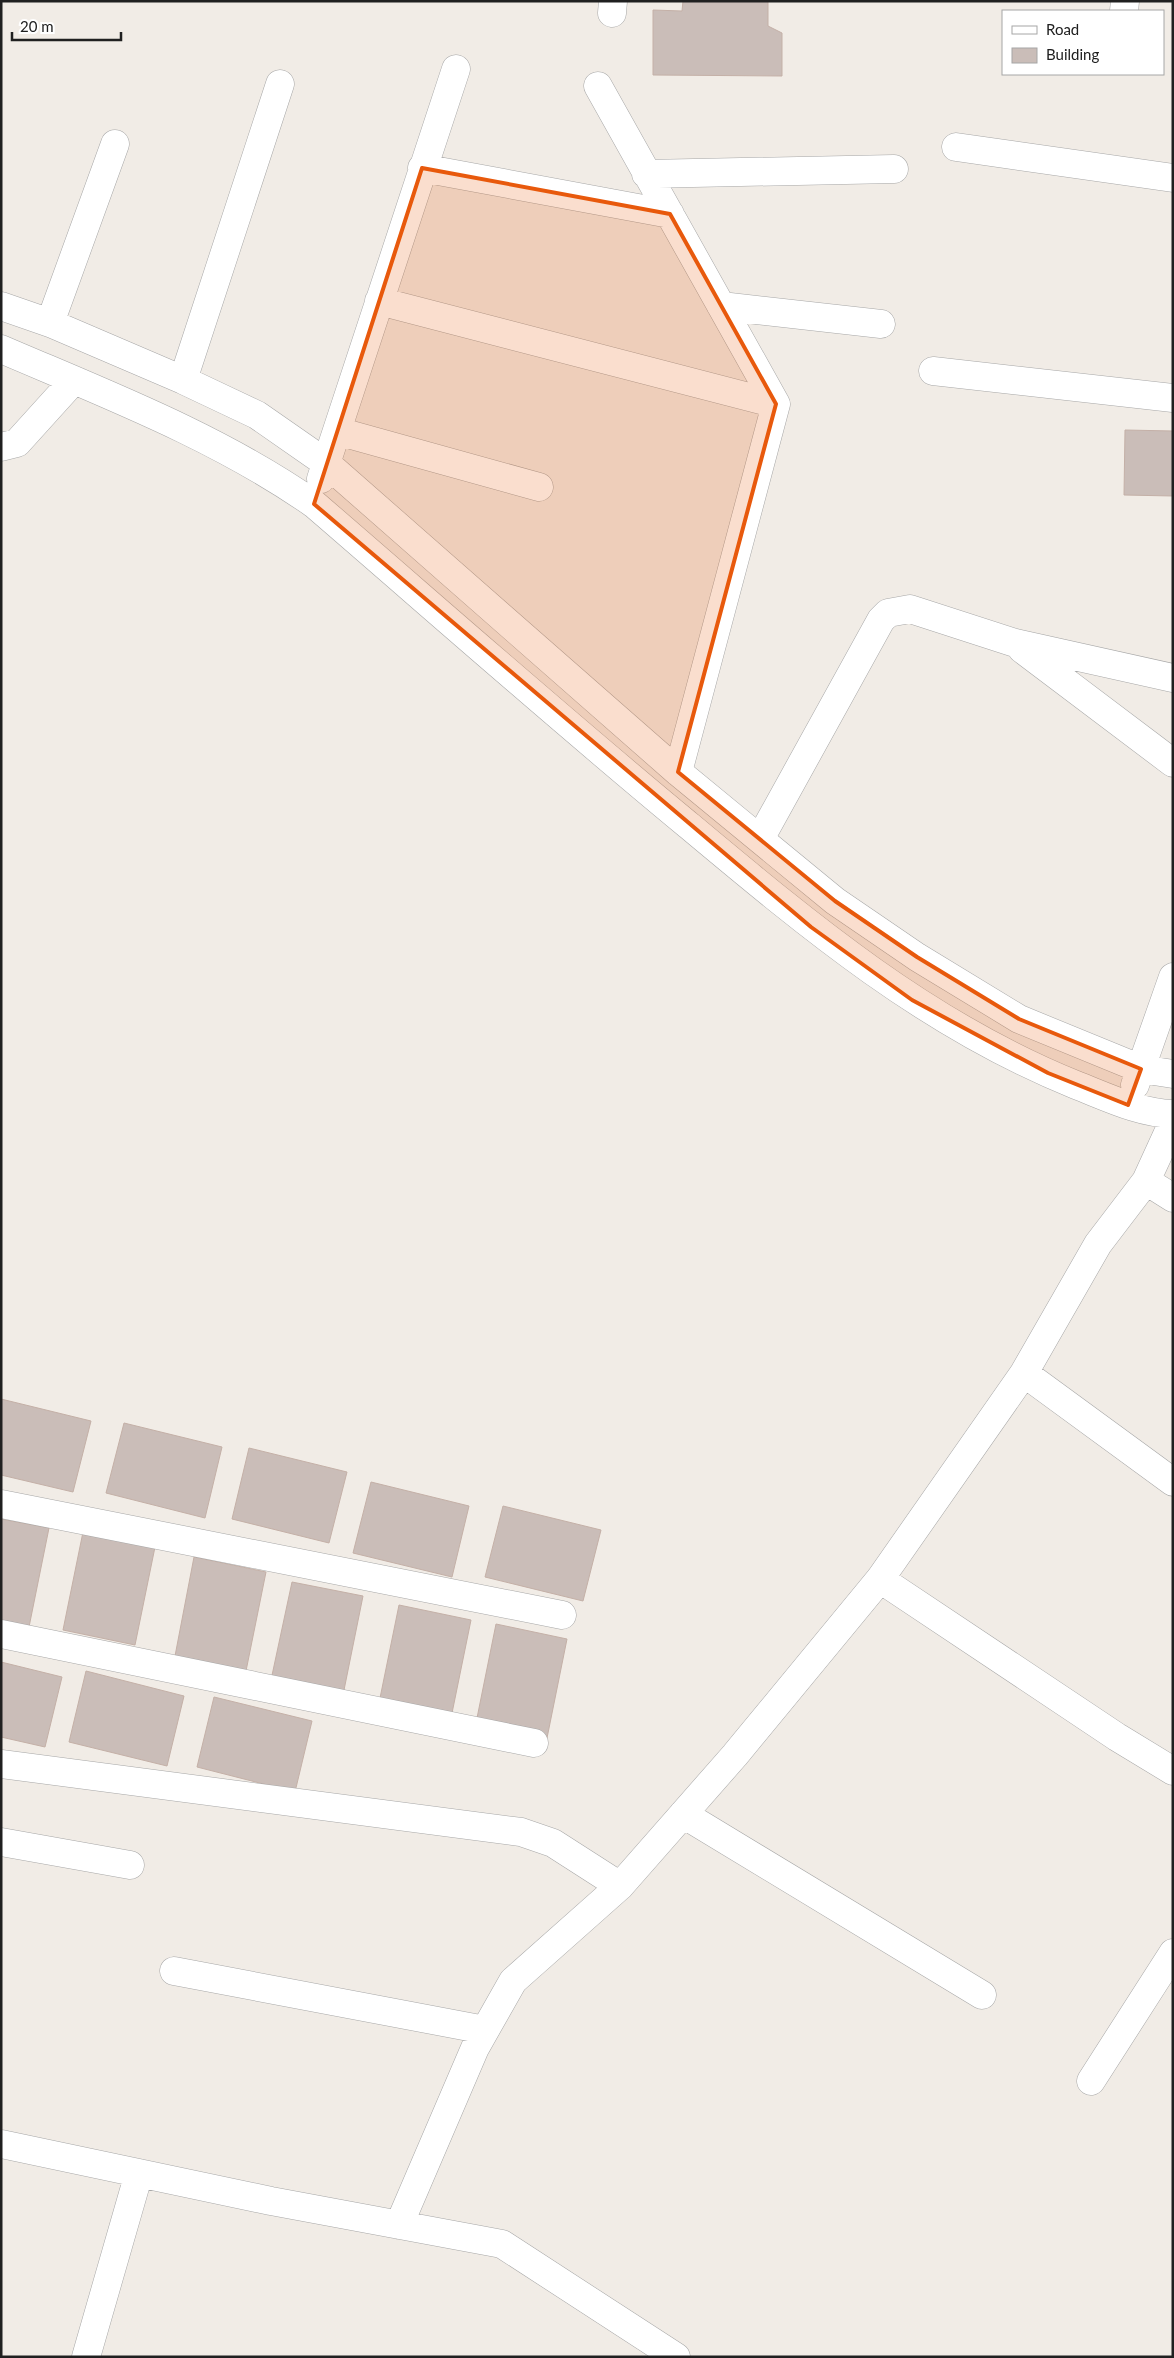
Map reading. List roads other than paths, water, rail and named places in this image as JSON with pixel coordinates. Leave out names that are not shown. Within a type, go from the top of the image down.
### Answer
[{"type":"street","points":[[314,504],[422,168],[456,69]]},
{"type":"street","points":[[183,380],[280,84]]},
{"type":"street","points":[[598,86],[776,404],[678,772]]},
{"type":"street","points":[[50,323],[115,144]]},
{"type":"street","points":[[956,147],[1173,178]]},
{"type":"street","points":[[422,168],[670,214]]},
{"type":"street","points":[[646,174],[894,170]]},
{"type":"street","points":[[379,301],[776,404]]},
{"type":"street","points":[[1,306],[50,323],[183,380],[257,415],[326,463],[678,772],[835,901],[991,1003],[1019,1018],[1141,1069],[1173,1074]]},
{"type":"street","points":[[721,306],[881,324]]},
{"type":"street","points":[[1,349],[169,421],[284,483],[314,504],[621,770],[811,927],[912,1000],[981,1040],[1048,1073],[1128,1105],[1173,1114]]},
{"type":"street","points":[[933,371],[1173,398]]},
{"type":"street","points":[[1,447],[17,443],[74,380]]},
{"type":"street","points":[[337,431],[539,488]]},
{"type":"street","points":[[760,839],[876,629],[888,613],[910,609],[1015,643],[1173,678]]},
{"type":"street","points":[[1015,643],[1173,763]]},
{"type":"street","points":[[1128,1105],[1173,976]]},
{"type":"street","points":[[399,2225],[475,2048],[513,1981],[620,1886],[735,1755],[880,1579],[1024,1373],[1098,1244],[1146,1181],[1173,1122]]},
{"type":"street","points":[[1146,1181],[1173,1198]]},
{"type":"street","points":[[1024,1373],[1173,1482]]},
{"type":"street","points":[[1,1504],[562,1615]]},
{"type":"street","points":[[880,1579],[1117,1737],[1173,1771]]},
{"type":"street","points":[[1,1634],[534,1743]]},
{"type":"street","points":[[1,1764],[521,1832],[553,1843],[620,1886]]},
{"type":"street","points":[[683,1814],[982,1995]]},
{"type":"street","points":[[1,1842],[130,1864]]},
{"type":"street","points":[[1091,2080],[1173,1953]]},
{"type":"street","points":[[174,1971],[485,2030]]},
{"type":"street","points":[[1,2144],[399,2225],[502,2244],[675,2357]]},
{"type":"street","points":[[86,2357],[139,2173]]}]
